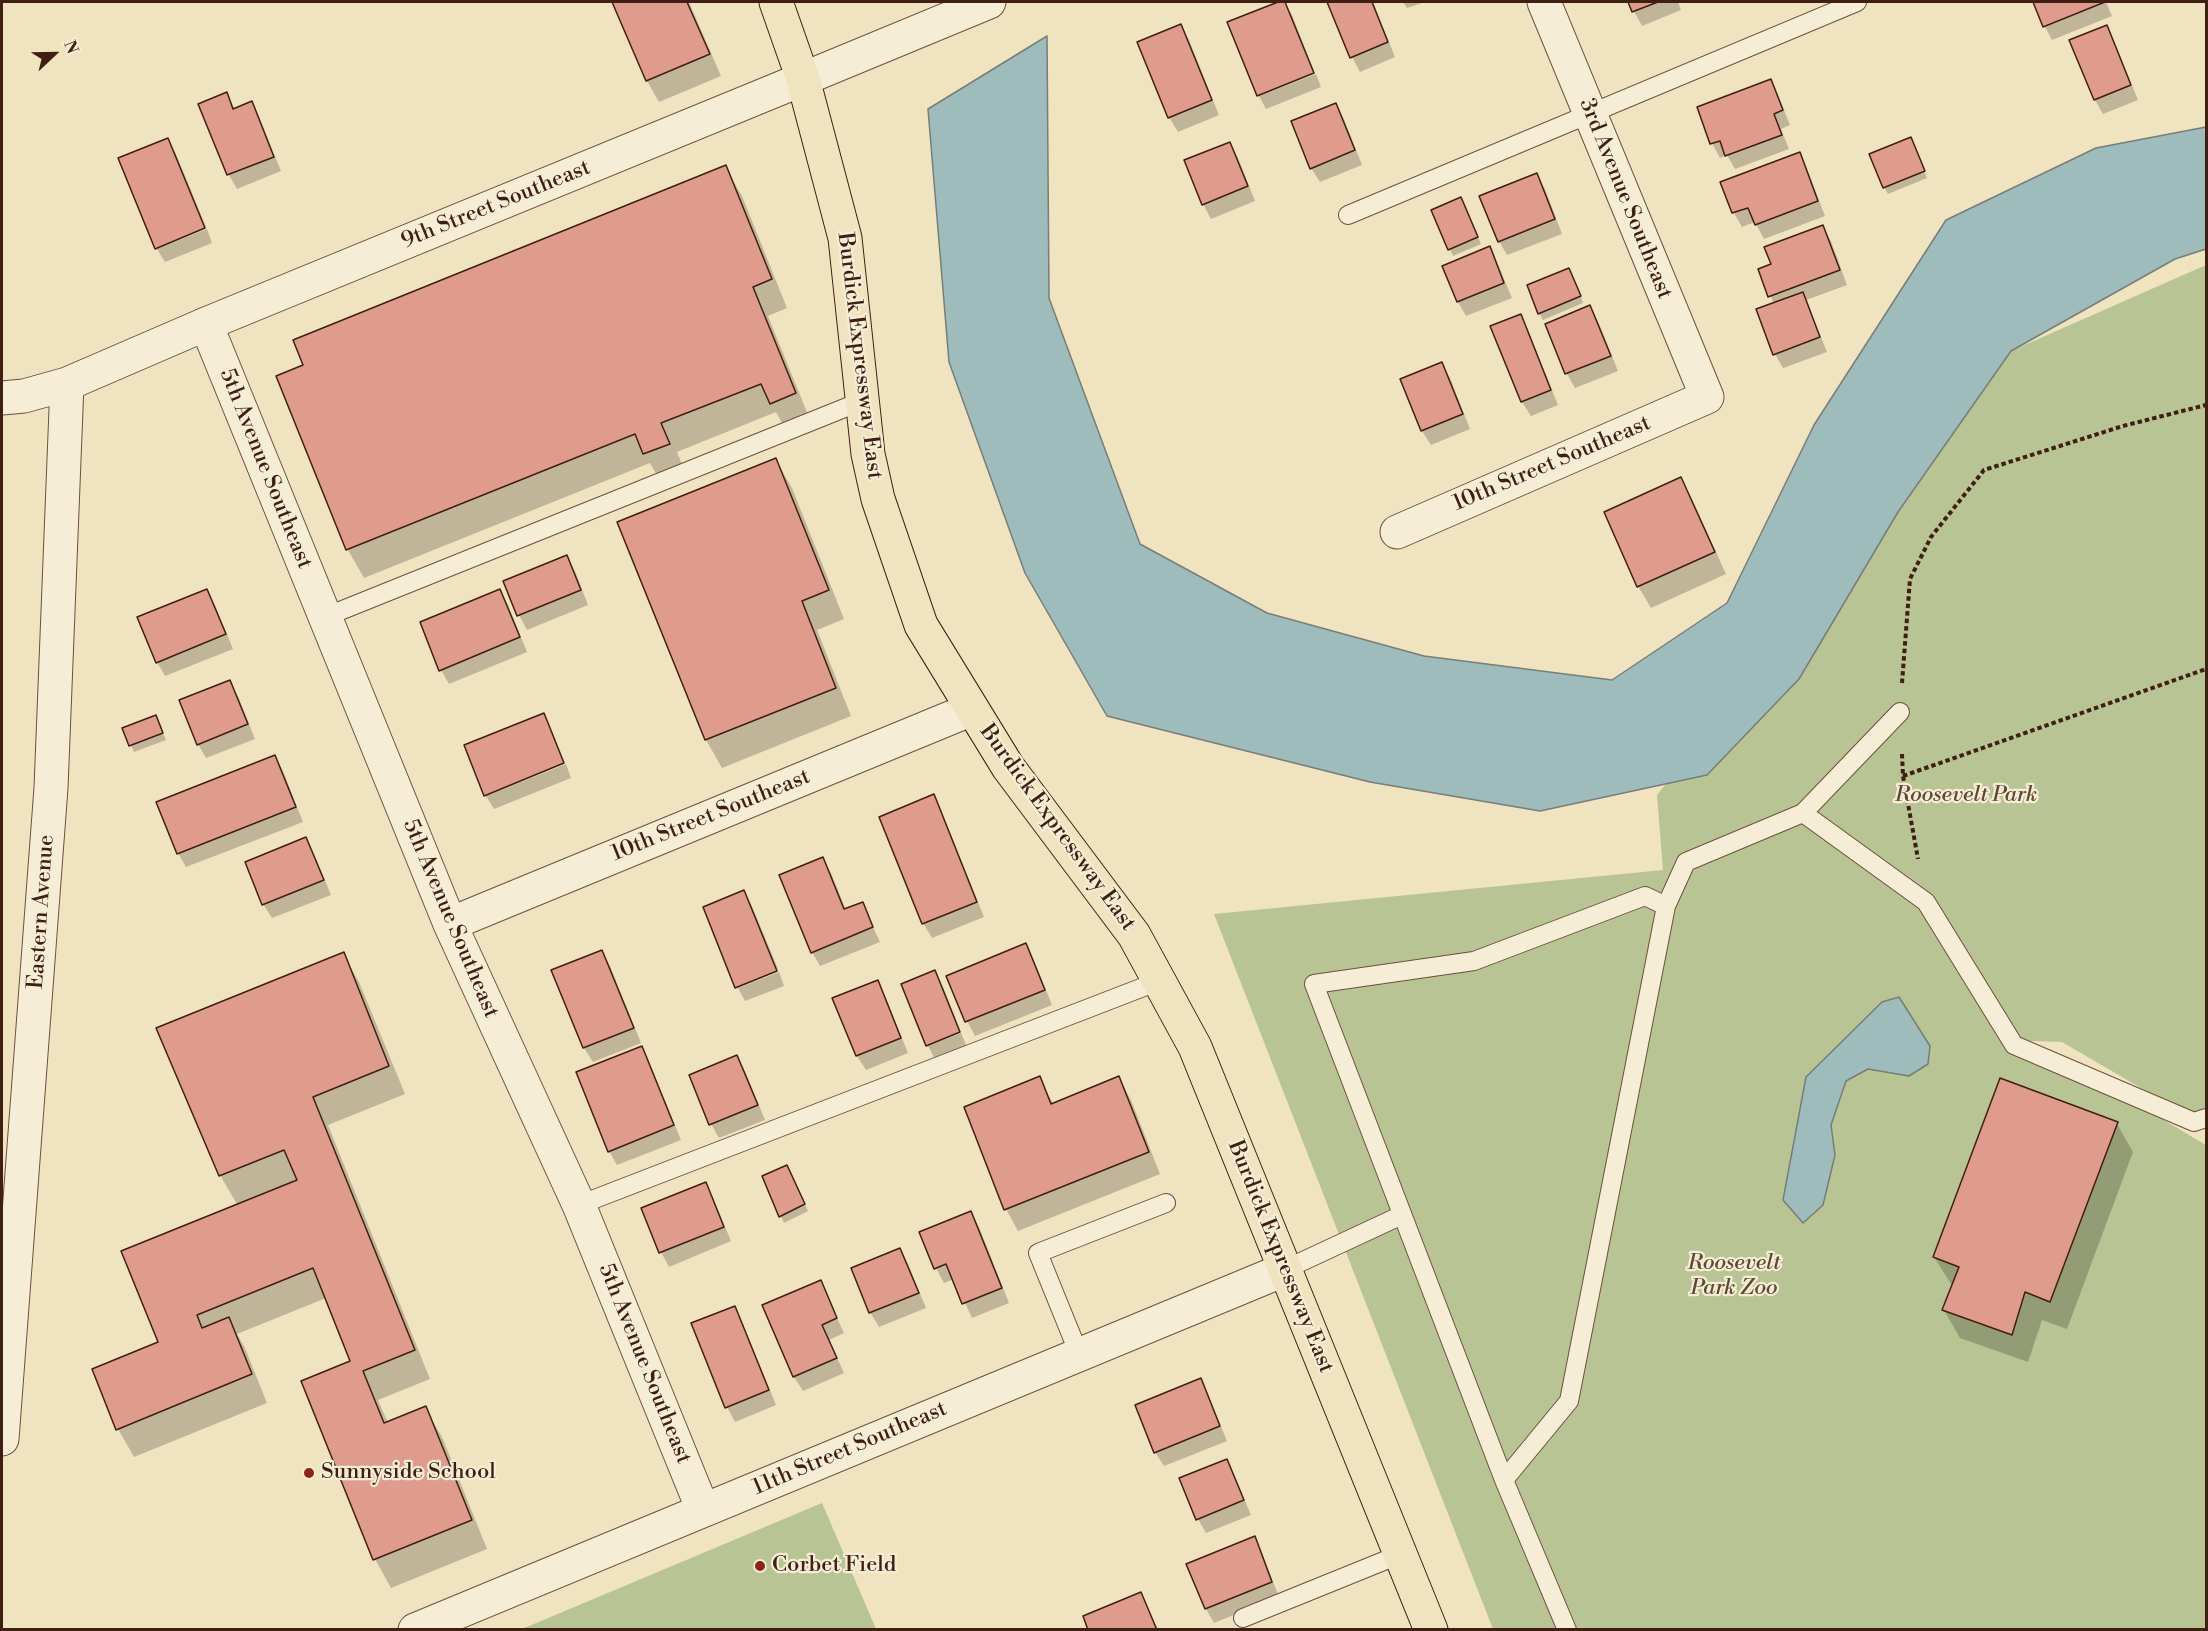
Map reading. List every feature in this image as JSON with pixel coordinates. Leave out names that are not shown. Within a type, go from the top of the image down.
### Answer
[{"type":"main road","name":"Burdick Expressway East","points":[[776,2],[803,79],[845,238],[868,454],[878,499],[921,625],[1008,767],[1134,935],[1195,1047],[1431,1629]]},
{"type":"street","name":"9th Street Southeast","points":[[2,398],[24,396],[67,384],[206,324],[989,2]]},
{"type":"street","name":"3rd Avenue Southeast","points":[[1544,2],[1707,397]]},
{"type":"street","name":"5th Avenue Southeast","points":[[206,324],[450,924],[579,1206],[703,1510]]},
{"type":"street","name":"Eastern Avenue","points":[[2,1438],[51,788],[67,384]]},
{"type":"street","name":"10th Street Southeast","points":[[1397,532],[1707,397]]},
{"type":"street","name":"10th Street Southeast","points":[[450,924],[972,709]]},
{"type":"street","name":"11th Street Southeast","points":[[415,1629],[1286,1269]]},
{"type":"lane","points":[[1348,215],[1857,2]]},
{"type":"lane","points":[[326,616],[862,400]]},
{"type":"lane","points":[[1504,1480],[1569,1401],[1666,906],[1686,862],[1803,813],[1900,712]]},
{"type":"lane","points":[[1803,813],[1926,902],[2014,1045],[2194,1122],[2206,1118]]},
{"type":"lane","points":[[1567,1629],[1504,1480],[1314,984],[1474,961],[1645,896],[1666,906]]},
{"type":"lane","points":[[579,1206],[1159,981]]},
{"type":"lane","points":[[1079,1354],[1038,1253],[1166,1203]]},
{"type":"lane","points":[[1286,1269],[1402,1215]]},
{"type":"lane","points":[[1243,1618],[1401,1554]]},
{"type":"path","points":[[1926,902],[1903,776],[1900,712],[1910,579],[1931,537],[1984,470],[2123,426],[2206,405]]},
{"type":"path","points":[[1903,776],[2206,669]]},
{"type":"green space","name":"Roosevelt Park Zoo","points":[[2206,265],[2206,1126],[2062,1042],[2030,1041],[2206,1145],[2206,1629],[1493,1629],[1214,914],[1663,870],[1657,795],[2011,351]]},
{"type":"green space","name":"Corbet Field","points":[[822,1503],[876,1629],[522,1629]]},
{"type":"water","points":[[1047,36],[1049,298],[1140,544],[1267,613],[1424,656],[1612,680],[1727,603],[1814,425],[1946,220],[2096,148],[2206,127],[2206,249],[2175,259],[2011,351],[1898,512],[1799,679],[1707,775],[1540,811],[1370,782],[1107,716],[1025,573],[949,362],[928,109]]},
{"type":"water","points":[[1899,997],[1930,1046],[1928,1064],[1909,1076],[1868,1069],[1846,1081],[1831,1125],[1835,1155],[1823,1205],[1803,1223],[1783,1200],[1806,1077],[1882,1002]]},
{"type":"building","points":[[612,2],[687,2],[710,54],[646,81]]},
{"type":"building","points":[[1278,2],[1285,2],[1314,73],[1257,96],[1227,22]]},
{"type":"building","points":[[1327,2],[1372,2],[1388,42],[1350,58]]},
{"type":"building","points":[[1628,2],[1658,2],[1632,12]]},
{"type":"building","points":[[2033,2],[2105,2],[2043,27]]},
{"type":"building","points":[[1181,24],[1212,100],[1168,118],[1137,42]]},
{"type":"building","points":[[2107,25],[2131,85],[2094,100],[2069,40]]},
{"type":"building","points":[[1771,79],[1783,110],[1774,114],[1782,135],[1725,156],[1720,141],[1710,144],[1697,107]]},
{"type":"building","points":[[227,92],[233,109],[252,101],[274,157],[227,175],[198,104]]},
{"type":"building","points":[[1336,103],[1355,150],[1310,169],[1291,121]]},
{"type":"building","points":[[1911,137],[1925,171],[1883,188],[1869,154]]},
{"type":"building","points":[[168,138],[205,228],[155,249],[118,158]]},
{"type":"building","points":[[1230,142],[1248,186],[1202,205],[1184,160]]},
{"type":"building","points":[[1800,152],[1818,201],[1755,225],[1748,208],[1732,213],[1720,182]]},
{"type":"building","points":[[726,165],[772,279],[753,287],[796,393],[770,404],[761,384],[661,423],[670,444],[643,454],[635,434],[346,550],[276,376],[303,365],[293,340]]},
{"type":"building","points":[[1537,173],[1555,219],[1498,242],[1479,196]]},
{"type":"building","points":[[1461,197],[1478,237],[1448,250],[1431,210]]},
{"type":"building","points":[[1823,225],[1840,270],[1768,297],[1758,269],[1771,264],[1764,247]]},
{"type":"building","points":[[1490,246],[1504,283],[1457,302],[1442,266]]},
{"type":"building","points":[[1569,268],[1581,296],[1538,314],[1527,285]]},
{"type":"building","points":[[1803,292],[1820,337],[1773,355],[1756,309]]},
{"type":"building","points":[[1590,305],[1611,356],[1565,374],[1545,324]]},
{"type":"building","points":[[1521,314],[1551,390],[1521,402],[1490,326]]},
{"type":"building","points":[[1442,362],[1463,414],[1421,431],[1400,379]]},
{"type":"building","points":[[776,458],[829,590],[802,601],[836,688],[705,740],[617,522]]},
{"type":"building","points":[[1681,477],[1715,552],[1637,587],[1604,512]]},
{"type":"building","points":[[567,555],[581,590],[517,616],[503,581]]},
{"type":"building","points":[[207,589],[226,634],[156,663],[137,617]]},
{"type":"building","points":[[500,589],[520,637],[439,671],[420,622]]},
{"type":"building","points":[[230,680],[248,724],[197,745],[179,700]]},
{"type":"building","points":[[544,713],[564,763],[484,796],[464,745]]},
{"type":"building","points":[[156,715],[163,733],[129,746],[122,728]]},
{"type":"building","points":[[275,755],[296,807],[177,854],[156,802]]},
{"type":"building","points":[[934,794],[977,902],[922,924],[879,817]]},
{"type":"building","points":[[306,837],[324,880],[262,905],[245,862]]},
{"type":"building","points":[[823,857],[844,909],[863,902],[873,927],[811,953],[779,875]]},
{"type":"building","points":[[744,890],[777,971],[735,988],[703,907]]},
{"type":"building","points":[[1026,943],[1045,990],[965,1022],[946,976]]},
{"type":"building","points":[[602,950],[634,1028],[583,1048],[551,970]]},
{"type":"building","points":[[344,952],[389,1066],[313,1097],[415,1350],[363,1371],[384,1423],[426,1406],[472,1520],[373,1560],[301,1381],[350,1361],[313,1268],[197,1315],[202,1328],[229,1317],[252,1374],[116,1430],[92,1369],[158,1342],[121,1251],[297,1180],[284,1150],[219,1176],[156,1028]]},
{"type":"building","points":[[935,970],[960,1032],[926,1046],[901,984]]},
{"type":"building","points":[[878,980],[901,1038],[856,1056],[832,998]]},
{"type":"building","points":[[642,1046],[674,1125],[608,1152],[576,1072]]},
{"type":"building","points":[[737,1055],[758,1105],[709,1125],[689,1075]]},
{"type":"building","points":[[1040,1076],[1051,1104],[1119,1076],[1149,1152],[1004,1210],[964,1107]]},
{"type":"building","points":[[2000,1078],[2118,1122],[2050,1302],[2025,1292],[2012,1335],[1942,1310],[1959,1267],[1933,1257]]},
{"type":"building","points":[[787,1165],[805,1204],[779,1217],[762,1176]]},
{"type":"building","points":[[706,1182],[724,1227],[659,1253],[641,1208]]},
{"type":"building","points":[[971,1211],[1002,1288],[962,1304],[946,1264],[934,1269],[919,1232]]},
{"type":"building","points":[[900,1248],[919,1293],[869,1313],[851,1268]]},
{"type":"building","points":[[821,1280],[837,1318],[822,1325],[837,1358],[793,1377],[762,1305]]},
{"type":"building","points":[[735,1306],[769,1390],[725,1408],[691,1323]]},
{"type":"building","points":[[1201,1378],[1220,1426],[1154,1453],[1135,1405]]},
{"type":"building","points":[[1227,1459],[1244,1500],[1196,1520],[1179,1478]]},
{"type":"building","points":[[1255,1536],[1272,1582],[1205,1609],[1186,1564]]},
{"type":"building","points":[[1141,1592],[1157,1630],[1088,1630],[1083,1616]]},
{"type":"place","name":"Sunnyside School","points":[[309,1473]]},
{"type":"place","name":"Corbet Field","points":[[760,1566]]},
{"type":"park label","name":"Roosevelt Park","points":[[1966,796]]}]
